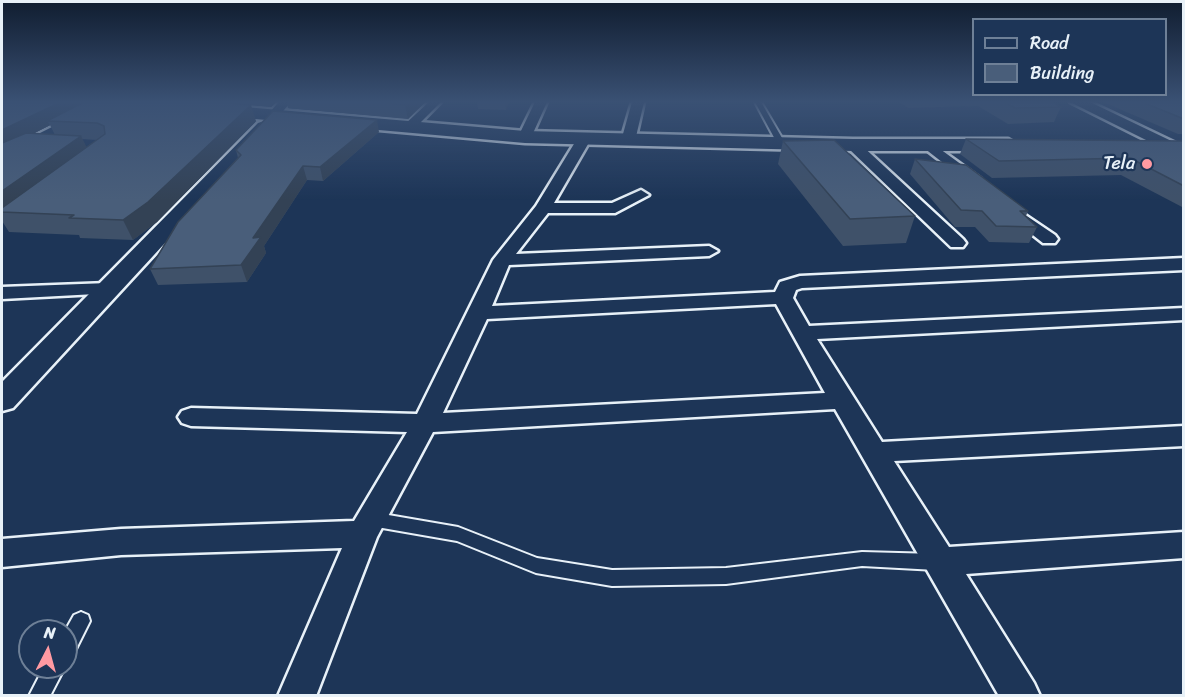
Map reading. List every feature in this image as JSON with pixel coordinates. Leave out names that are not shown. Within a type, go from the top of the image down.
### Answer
[{"type":"main road","points":[[493,135],[628,141],[1024,145]]},
{"type":"main road","points":[[1119,145],[1174,145]]},
{"type":"street","points":[[2,157],[46,135]]},
{"type":"street","points":[[2,400],[256,135]]},
{"type":"street","points":[[628,141],[630,135]]},
{"type":"street","points":[[1150,135],[1174,145],[1184,154]]},
{"type":"street","points":[[297,696],[367,527],[424,423],[479,313],[502,260],[543,208],[584,140]]},
{"type":"street","points":[[31,142],[62,144]]},
{"type":"street","points":[[853,145],[957,243]]},
{"type":"street","points":[[929,145],[984,189]]},
{"type":"street","points":[[543,208],[615,208],[641,195]]},
{"type":"street","points":[[1003,203],[1049,239]]},
{"type":"street","points":[[502,260],[709,251]]},
{"type":"street","points":[[783,298],[788,286],[800,282],[1184,264]]},
{"type":"street","points":[[2,294],[108,289]]},
{"type":"street","points":[[479,313],[783,298]]},
{"type":"street","points":[[783,298],[1021,696]]},
{"type":"street","points":[[802,333],[1184,314]]},
{"type":"street","points":[[191,417],[424,423],[843,400]]},
{"type":"street","points":[[874,452],[1184,436]]},
{"type":"street","points":[[2,553],[121,542],[367,527]]},
{"type":"street","points":[[940,562],[1184,545]]},
{"type":"lane","points":[[776,135],[781,143]]},
{"type":"lane","points":[[367,527],[458,534],[536,565],[612,578],[726,576],[862,559],[940,562]]},
{"type":"lane","points":[[78,626],[81,621]]},
{"type":"lane","points":[[39,696],[48,679]]},
{"type":"building","points":[[22,135],[81,136],[2,191],[2,143]]},
{"type":"building","points":[[104,135],[220,135],[148,202],[123,220],[2,212],[2,208]]},
{"type":"building","points":[[251,135],[359,135],[320,167],[303,166],[253,238],[261,237],[241,265],[150,269],[178,222],[241,155],[236,150]]},
{"type":"building","points":[[966,139],[1184,141],[1184,186],[1130,158],[999,161]]},
{"type":"building","points":[[834,140],[915,216],[850,219],[783,141]]},
{"type":"building","points":[[915,159],[966,165],[1028,211],[1020,211],[1037,227],[996,226],[982,211],[961,210]]},
{"type":"place","name":"Tela","points":[[1147,164]]}]
